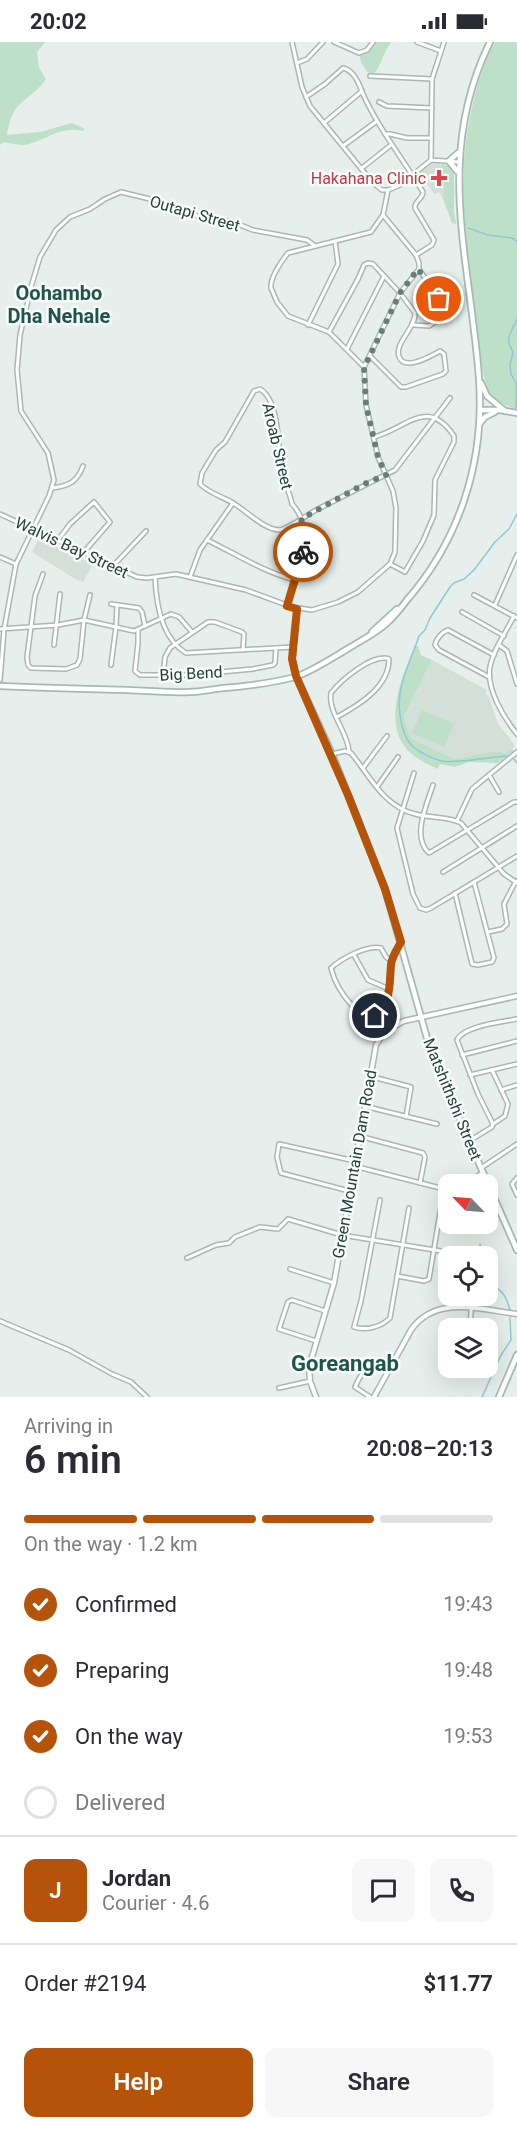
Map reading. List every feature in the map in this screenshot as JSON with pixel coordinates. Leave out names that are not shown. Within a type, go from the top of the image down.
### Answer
[{"type":"main road","points":[[0,686],[190,692],[257,685],[296,676],[331,659],[386,624],[405,603],[440,555],[456,523],[474,470],[480,410],[479,378],[463,240],[458,173],[459,151],[467,104],[478,69],[490,42]]},
{"type":"main road","points":[[458,173],[449,161],[459,151]]},
{"type":"main road","points":[[479,378],[487,396],[502,410]]},
{"type":"main road","points":[[480,410],[517,413]]},
{"type":"main road","points":[[479,424],[488,415],[502,410]]},
{"type":"main road","name":"Matshithshi Street","points":[[296,676],[332,754],[385,889],[432,1056],[517,1248]]},
{"type":"main road","points":[[499,1397],[517,1356]]},
{"type":"street","points":[[292,42],[310,106],[377,186],[388,190],[400,185],[430,160],[459,162]]},
{"type":"street","points":[[297,63],[307,59],[323,42]]},
{"type":"street","points":[[334,42],[359,53],[368,50],[373,42]]},
{"type":"street","points":[[417,42],[441,51]]},
{"type":"street","points":[[430,160],[432,79],[444,42]]},
{"type":"street","points":[[306,97],[345,68],[358,82],[377,121],[423,192],[422,198],[414,205],[434,240],[432,245],[416,255]]},
{"type":"street","points":[[370,76],[432,79]]},
{"type":"street","points":[[324,123],[362,91]]},
{"type":"street","points":[[379,102],[387,106],[432,108]]},
{"type":"street","points":[[343,146],[377,121]]},
{"type":"street","points":[[386,134],[407,138],[431,138]]},
{"type":"street","points":[[362,168],[392,145]]},
{"type":"street","points":[[364,368],[329,332],[288,316],[277,302],[270,284],[287,255],[371,232],[383,215],[388,190]]},
{"type":"street","name":"Outapi Street","points":[[52,488],[52,468],[48,453],[21,411],[17,370],[21,329],[40,257],[56,230],[66,219],[121,192],[151,199],[208,220],[230,221],[258,231],[307,240],[315,246]]},
{"type":"street","points":[[374,437],[396,429],[414,418],[425,416],[449,429],[454,440],[435,480],[434,515],[407,570],[402,571],[390,564],[396,552],[397,525],[393,491],[374,437],[366,405],[364,368],[400,293],[418,269],[419,263],[416,255],[383,215]]},
{"type":"street","points":[[308,325],[336,268],[338,260],[335,242]]},
{"type":"street","points":[[329,332],[364,265],[373,264],[415,313],[413,325],[401,342],[398,354],[400,358],[410,364],[440,351],[444,354],[446,371],[443,374],[401,387],[370,356]]},
{"type":"street","points":[[413,325],[429,326],[444,316],[439,299],[418,269]]},
{"type":"street","points":[[347,349],[384,276]]},
{"type":"street","name":"Aroab Street","points":[[260,389],[266,393],[269,400],[278,431],[281,470],[292,504],[301,519],[283,530],[274,529],[203,487],[200,481],[202,473],[216,450],[225,442],[254,391],[260,389]]},
{"type":"street","points":[[287,606],[305,538],[301,519],[364,484],[386,475],[402,462],[450,398]]},
{"type":"street","points":[[0,680],[2,630],[16,564],[52,488],[67,486],[74,482],[82,466]]},
{"type":"street","points":[[58,540],[67,527],[94,502],[110,522],[84,553]]},
{"type":"street","points":[[190,577],[200,550],[233,503]]},
{"type":"street","name":"Walvis Bay Street","points":[[0,514],[137,577],[171,574],[190,577],[246,590],[297,609],[319,609],[348,598],[390,564]]},
{"type":"street","points":[[112,566],[146,531]]},
{"type":"street","points":[[207,540],[251,563],[295,580]]},
{"type":"street","points":[[495,605],[517,555]]},
{"type":"street","points":[[0,557],[16,564]]},
{"type":"street","points":[[43,574],[35,596],[33,628],[27,657],[31,668],[71,669],[77,665],[80,659],[84,620],[90,595]]},
{"type":"street","points":[[155,577],[156,599],[161,618],[175,643],[186,653],[293,647]]},
{"type":"street","points":[[54,645],[60,594]]},
{"type":"street","points":[[474,595],[515,617],[494,655],[489,677],[501,711],[517,734]]},
{"type":"street","points":[[111,604],[139,608],[145,626]]},
{"type":"street","points":[[111,665],[117,605]]},
{"type":"street","points":[[296,676],[293,667],[293,647],[297,609]]},
{"type":"street","points":[[462,612],[504,636]]},
{"type":"street","points":[[2,630],[58,625],[84,620],[128,631],[138,630],[166,615],[177,615],[192,632]]},
{"type":"street","points":[[164,676],[165,657],[170,648],[210,622],[238,629],[244,634],[243,651]]},
{"type":"street","name":"Big Bend","points":[[138,630],[135,672],[140,675],[164,676],[253,669],[273,665],[276,648]]},
{"type":"street","points":[[489,677],[439,650],[435,642],[442,633],[448,630],[494,655]]},
{"type":"street","points":[[500,645],[507,651],[517,684]]},
{"type":"street","points":[[337,717],[381,684],[389,659],[381,657],[372,660],[334,690],[330,700],[337,717],[345,734],[349,752],[390,804],[424,816],[457,821],[468,829],[498,867],[516,882],[504,904],[507,924],[502,929],[488,932]]},
{"type":"street","points":[[363,768],[387,736]]},
{"type":"street","points":[[332,754],[349,752]]},
{"type":"street","points":[[457,821],[470,792],[516,754]]},
{"type":"street","points":[[377,787],[398,757]]},
{"type":"street","points":[[414,773],[402,810],[398,832],[413,894],[420,908],[428,909],[517,856]]},
{"type":"street","points":[[489,775],[499,792]]},
{"type":"street","points":[[434,785],[421,830],[425,848],[429,853],[517,802]]},
{"type":"street","points":[[443,872],[517,826]]},
{"type":"street","points":[[455,893],[470,959],[475,965],[492,962],[494,960],[488,932],[474,882]]},
{"type":"street","points":[[370,1022],[383,1007],[390,990],[392,961],[401,942]]},
{"type":"street","points":[[392,961],[379,947],[371,947],[331,968],[334,978],[352,1006],[384,1032],[397,1023],[517,996]]},
{"type":"street","points":[[354,955],[368,980],[390,990]]},
{"type":"street","points":[[493,1124],[457,1040],[462,1032],[517,1019]]},
{"type":"street","name":"Green Mountain Dam Road","points":[[316,1397],[310,1381],[309,1367],[334,1283],[369,1076],[376,1045],[384,1032]]},
{"type":"street","points":[[462,1055],[517,1041]]},
{"type":"street","points":[[471,1075],[517,1064]]},
{"type":"street","points":[[469,1142],[505,1116],[508,1108],[492,1070]]},
{"type":"street","points":[[369,1076],[411,1087],[406,1117]]},
{"type":"street","points":[[501,1090],[517,1085]]},
{"type":"street","points":[[364,1106],[437,1125]]},
{"type":"street","points":[[359,1136],[423,1153],[425,1157],[420,1183]]},
{"type":"street","points":[[349,1191],[281,1173],[277,1148],[279,1144],[438,1187]]},
{"type":"street","points":[[478,1174],[517,1144]]},
{"type":"street","points":[[517,1178],[512,1184],[517,1195]]},
{"type":"street","points":[[380,1200],[354,1328],[369,1328],[388,1321],[409,1208]]},
{"type":"street","points":[[187,1258],[216,1245],[228,1244],[235,1237],[260,1227],[278,1229],[288,1219],[342,1235],[438,1251]]},
{"type":"street","points":[[398,1276],[427,1281],[438,1230]]},
{"type":"street","points":[[290,1269],[334,1283]]},
{"type":"street","points":[[316,1341],[279,1329],[284,1312],[288,1302],[292,1300],[325,1311]]},
{"type":"street","points":[[394,1360],[378,1361],[365,1368],[355,1387],[372,1397],[394,1360],[415,1324],[425,1315],[441,1308],[470,1308],[517,1314]]},
{"type":"street","points":[[470,1308],[472,1318]]},
{"type":"street","points":[[0,1321],[69,1350],[131,1382],[147,1397]]},
{"type":"street","points":[[279,1388],[310,1381]]},
{"type":"shaded area","name":"Hakahana Clinic","points":[[428,163],[447,165],[454,173],[453,183],[443,199],[439,192],[434,194],[419,171]]},
{"type":"shaded area","points":[[39,538],[93,564],[83,582],[32,552]]},
{"type":"shaded area","points":[[432,660],[487,690],[486,694],[497,722],[515,746],[506,753],[494,751],[455,759],[410,738],[404,718]]},
{"type":"green space","points":[[0,42],[45,42],[37,52],[39,68],[46,79],[17,108],[9,123],[7,135],[40,132],[72,123],[85,129],[83,131],[66,130],[23,145],[4,142],[0,145]]},
{"type":"green space","points":[[373,42],[392,42],[377,69],[370,76],[361,62],[359,53],[364,53]]},
{"type":"green space","points":[[495,42],[517,42],[517,409],[497,400],[490,393],[485,382],[465,220],[464,174],[468,128],[479,79]]},
{"type":"green space","points":[[442,164],[450,167],[454,173],[456,224],[452,223],[443,199],[446,173],[442,172]]},
{"type":"green space","points":[[415,645],[418,646],[421,655],[432,660],[404,717],[410,738],[455,759],[494,751],[506,753],[512,748],[514,751],[498,763],[469,762],[455,767],[440,764],[438,769],[413,755],[403,744],[397,731],[395,717],[396,702],[404,672]]},
{"type":"green space","points":[[422,710],[454,724],[444,747],[412,733]]},
{"type":"waterway","points":[[468,228],[517,241]]},
{"type":"waterway","points":[[516,408],[516,383],[511,374],[510,365],[513,352],[509,344],[509,336],[517,319]]},
{"type":"waterway","points":[[506,756],[447,762],[422,753],[409,743],[404,733],[399,704],[400,690],[419,636],[425,630],[430,618],[450,587],[474,570],[495,542],[509,529],[517,514]]},
{"type":"waterway","points":[[514,759],[517,763]]},
{"type":"waterway","points":[[498,1289],[503,1294],[510,1310]]},
{"type":"waterway","points":[[482,1397],[501,1355],[511,1340],[510,1318]]},
{"type":"way so far","points":[[303,552],[305,532],[301,519],[364,484],[386,475],[378,457],[366,405],[364,368],[400,293],[418,269],[439,299]]},
{"type":"place","name":"Hakahana Clinic","points":[[439,178]]},
{"type":"district","name":"Oohambo Dha Nehale","points":[[59,304]]},
{"type":"district","name":"Goreangab","points":[[345,1363]]},
{"type":"route","points":[[303,552],[287,606],[297,609],[293,667],[334,759],[376,864],[401,942],[391,965],[392,975],[388,999],[375,1016]]}]
